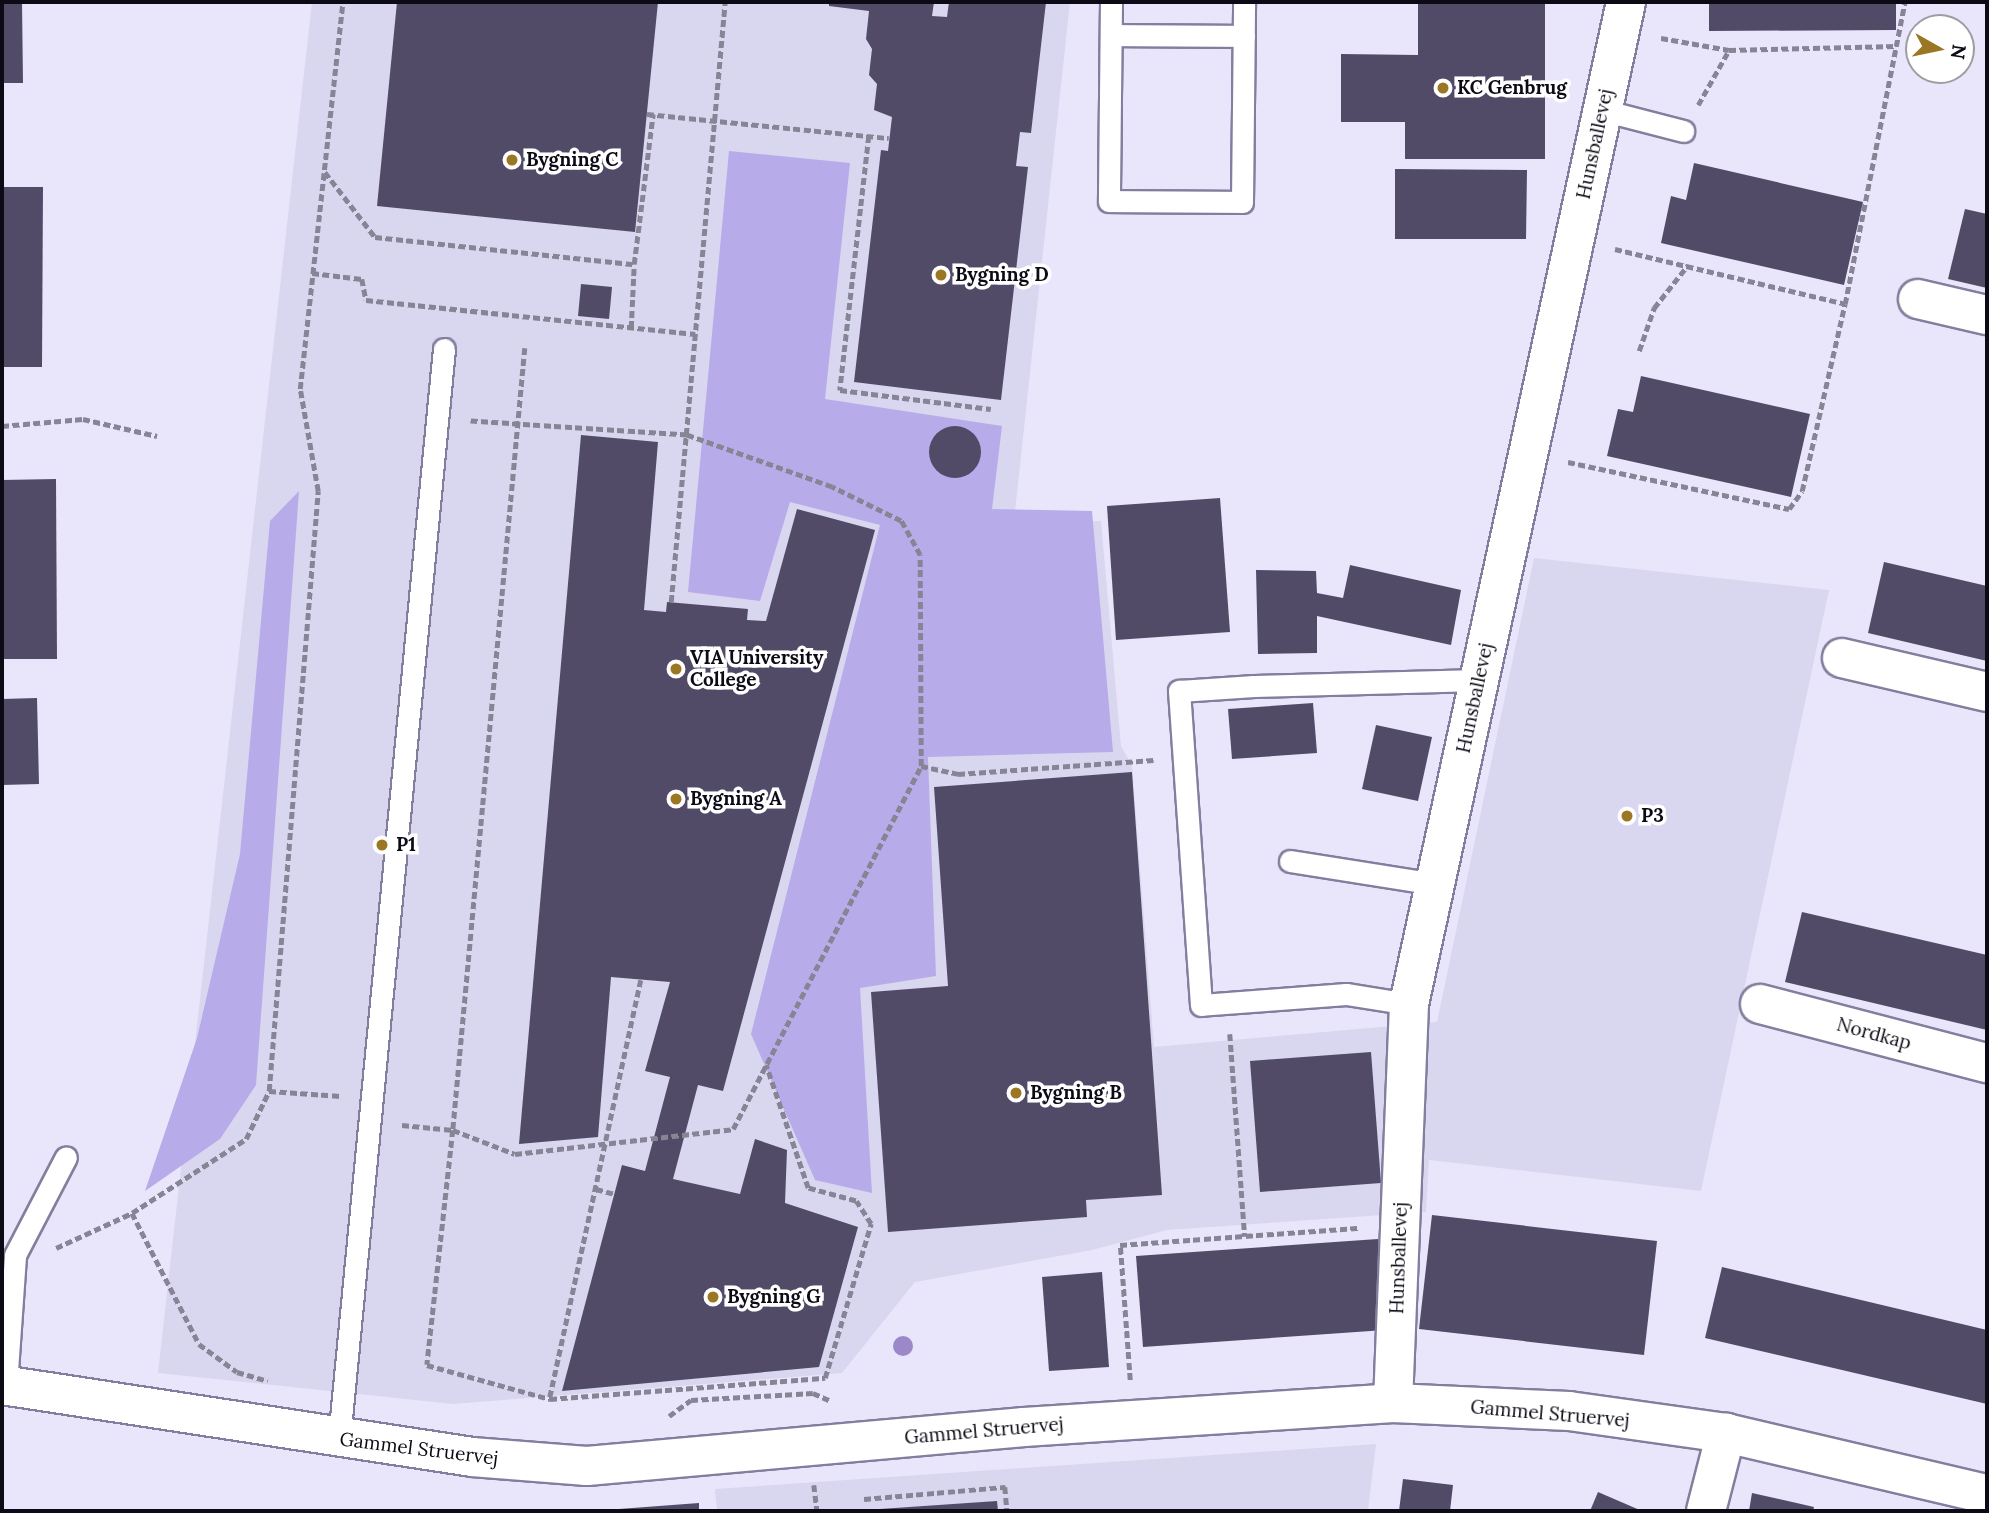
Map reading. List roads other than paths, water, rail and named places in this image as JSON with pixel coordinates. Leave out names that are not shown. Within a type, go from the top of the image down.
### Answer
[{"type":"street","name":"Hunsballevej","points":[[1393,1403],[1409,1004],[1622,16]]},
{"type":"street","points":[[1918,299],[1987,315]]},
{"type":"street","points":[[1842,657],[1987,692]]},
{"type":"street","name":"Nordkap","points":[[1760,1004],[1987,1063]]},
{"type":"street","name":"Gammel Struervej","points":[[3,1394],[472,1457],[587,1466],[1133,1420],[1393,1403],[1569,1411],[1726,1433],[1987,1494]]},
{"type":"street","points":[[1706,1511],[1726,1433]]},
{"type":"lane","points":[[1111,2],[1110,201],[1242,202],[1244,2]]},
{"type":"lane","points":[[1111,35],[1244,36]]},
{"type":"lane","points":[[1602,110],[1683,131]]},
{"type":"lane","points":[[340,1439],[444,349]]},
{"type":"lane","points":[[1409,1004],[1346,994],[1201,1005],[1179,691],[1254,686],[1479,680]]},
{"type":"lane","points":[[1290,861],[1435,884]]},
{"type":"lane","points":[[3,1394],[15,1255],[66,1157]]},
{"type":"place","name":"KC Genbrug","points":[[1443,88]]},
{"type":"place","name":"Bygning C","points":[[512,160]]},
{"type":"place","name":"Bygning D","points":[[941,275]]},
{"type":"place","name":"VIA University College","points":[[676,669]]},
{"type":"place","name":"Bygning A","points":[[676,799]]},
{"type":"place","name":"P3","points":[[1627,816]]},
{"type":"place","name":"P1","points":[[382,845]]},
{"type":"place","name":"Bygning B","points":[[1016,1093]]},
{"type":"place","name":"Bygning G","points":[[713,1297]]}]
